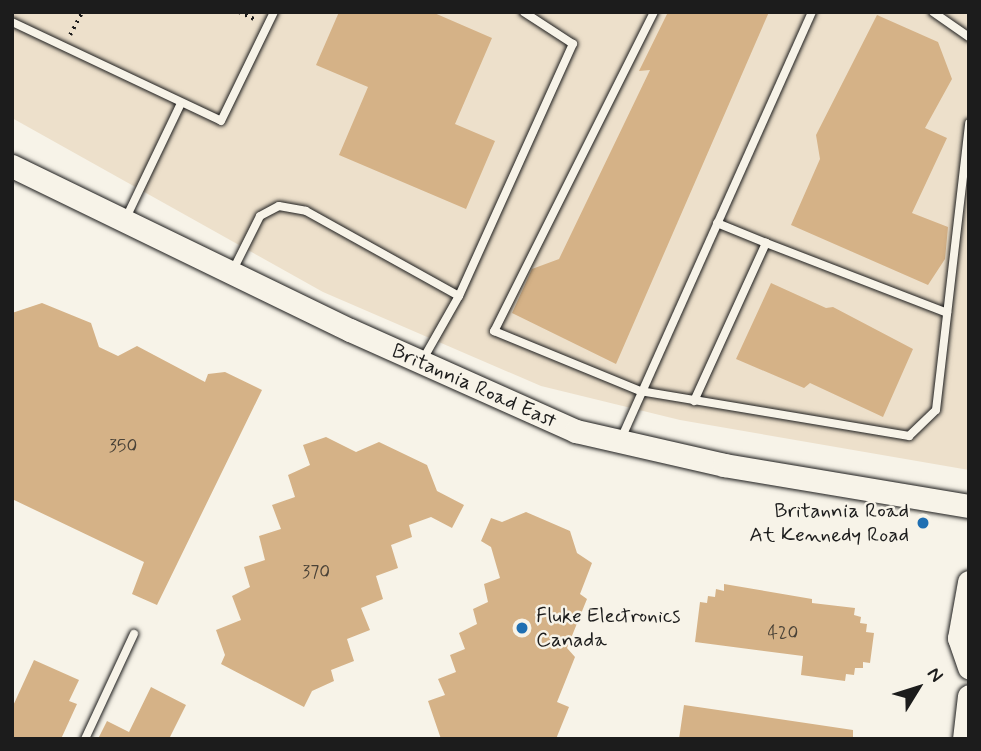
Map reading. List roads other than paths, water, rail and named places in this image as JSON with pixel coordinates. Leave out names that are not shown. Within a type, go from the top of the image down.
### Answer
[{"type":"main road","name":"Britannia Road East","points":[[12,166],[421,363],[576,431],[724,465],[969,506]]},
{"type":"main road","points":[[969,582],[959,638],[969,667]]},
{"type":"main road","points":[[964,739],[969,696]]},
{"type":"lane","points":[[12,22],[221,121],[274,12]]},
{"type":"lane","points":[[421,363],[458,296],[573,44],[524,12]]},
{"type":"lane","points":[[654,12],[494,331],[640,391],[909,436],[936,410],[969,123]]},
{"type":"lane","points":[[620,442],[640,391],[813,12]]},
{"type":"lane","points":[[933,12],[969,37]]},
{"type":"lane","points":[[125,221],[181,103]]},
{"type":"lane","points":[[232,273],[260,216],[279,206],[306,211],[458,296]]},
{"type":"lane","points":[[717,223],[947,313]]},
{"type":"lane","points":[[694,401],[766,243]]},
{"type":"lane","points":[[85,739],[134,634]]},
{"type":"place","name":"Britannia Road At Kennedy Road","points":[[923,523]]},
{"type":"place","name":"Fluke Electronics Canada","points":[[522,628]]}]
